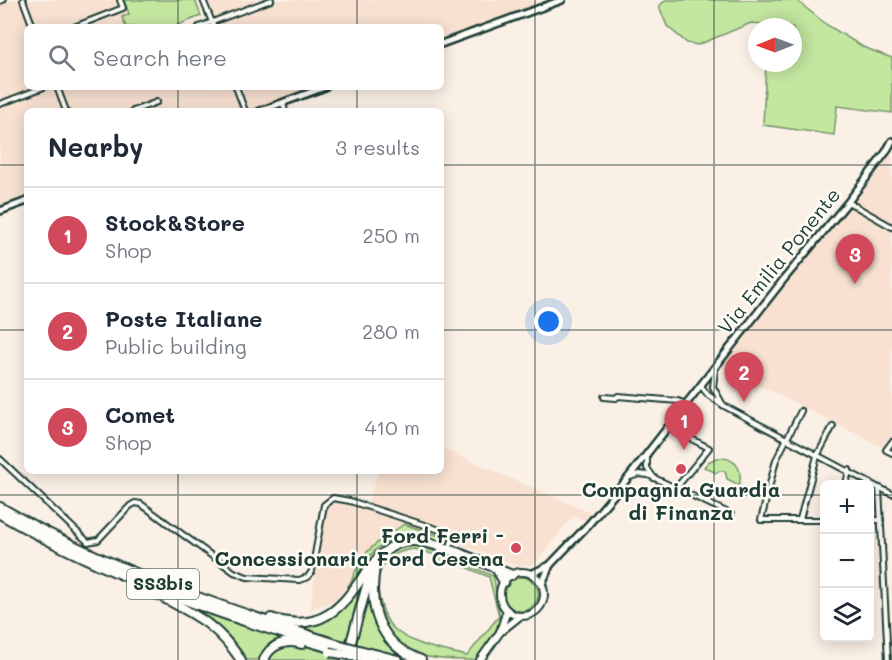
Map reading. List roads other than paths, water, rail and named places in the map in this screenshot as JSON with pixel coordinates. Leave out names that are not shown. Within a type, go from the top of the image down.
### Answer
[{"type":"highway","name":"SS3bis","points":[[0,507],[92,554],[186,594],[332,648]]},
{"type":"highway","name":"SS3bis","points":[[0,514],[52,542],[129,577],[216,611],[332,648],[398,660]]},
{"type":"highway","points":[[229,609],[253,612],[276,620],[291,622],[322,617],[337,609],[350,597],[377,559],[387,549],[399,543],[412,541],[428,543],[449,550],[512,575]]},
{"type":"highway","points":[[346,660],[366,586],[377,559]]},
{"type":"highway","points":[[377,559],[373,598],[379,624],[399,648],[421,660]]},
{"type":"highway","points":[[496,568],[504,582]]},
{"type":"highway","points":[[129,577],[216,629],[241,660]]},
{"type":"highway","points":[[264,660],[273,647],[282,642],[332,648]]},
{"type":"highway","name":"SS3bis","points":[[363,654],[372,660]]},
{"type":"main road","points":[[444,43],[562,0]]},
{"type":"main road","points":[[268,108],[317,90]]},
{"type":"main road","name":"Via Emilia Ponente","points":[[542,584],[550,565],[589,524],[638,466],[784,279],[848,202],[892,141]]},
{"type":"main road","points":[[0,211],[24,202]]},
{"type":"main road","name":"Via Emilia Ponente","points":[[531,574],[550,565]]},
{"type":"main road","points":[[480,660],[500,632],[520,616],[532,614],[540,606],[544,593],[542,584],[531,574],[512,575],[504,582],[500,597],[507,610],[520,616]]},
{"type":"main road","points":[[500,632],[507,610]]},
{"type":"street","points":[[23,0],[32,24]]},
{"type":"street","points":[[82,24],[123,8],[120,0]]},
{"type":"street","points":[[203,0],[213,24]]},
{"type":"street","points":[[215,24],[271,0]]},
{"type":"street","points":[[0,104],[36,90]]},
{"type":"street","points":[[58,90],[65,108]]},
{"type":"street","points":[[237,90],[244,108]]},
{"type":"street","points":[[141,108],[157,102]]},
{"type":"street","points":[[283,102],[284,108]]},
{"type":"street","points":[[848,202],[892,227]]},
{"type":"street","points":[[714,390],[715,368]]},
{"type":"street","points":[[701,386],[710,386],[726,407]]},
{"type":"street","points":[[701,386],[708,395],[726,407],[892,494]]},
{"type":"street","points":[[693,396],[708,395]]},
{"type":"street","points":[[604,397],[678,401],[686,404]]},
{"type":"street","points":[[801,411],[776,460],[761,520],[820,520]]},
{"type":"street","points":[[800,519],[817,456],[832,426]]},
{"type":"street","points":[[676,431],[709,448],[676,488]]},
{"type":"street","points":[[892,442],[886,450],[892,453]]},
{"type":"street","points":[[647,454],[646,464],[649,474]]},
{"type":"street","points":[[0,459],[88,542],[98,540],[130,506],[135,503],[141,504],[219,563],[247,577],[299,580],[308,577],[312,572],[324,505],[333,498],[350,501],[446,532],[453,537],[449,550]]},
{"type":"street","points":[[638,466],[654,478],[731,514]]},
{"type":"street","points":[[847,480],[849,471]]},
{"type":"street","points":[[628,477],[649,474]]},
{"type":"street","points":[[879,488],[888,660]]},
{"type":"street","points":[[874,520],[881,520]]},
{"type":"place","name":"Comet","points":[[855,284]]},
{"type":"place","name":"Poste Italiane","points":[[744,402]]},
{"type":"place","name":"Stock&Store","points":[[684,450]]},
{"type":"place","name":"Compagnia Guardia di Finanza","points":[[681,469]]},
{"type":"place","name":"Ford Ferri - Concessionaria Ford Cesena","points":[[516,548]]}]
